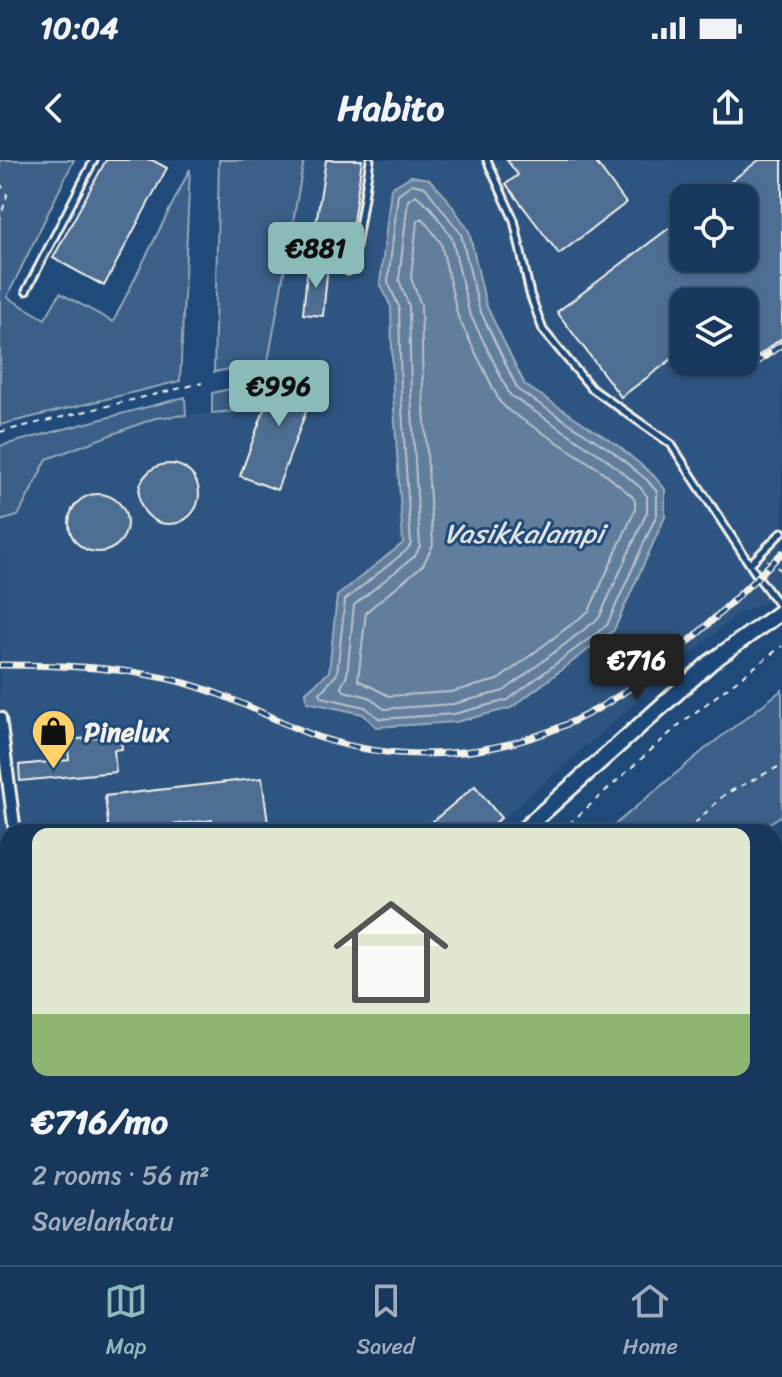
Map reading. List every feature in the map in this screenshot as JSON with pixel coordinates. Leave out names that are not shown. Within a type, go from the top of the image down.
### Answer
[{"type":"main road","points":[[530,824],[711,662],[782,610]]},
{"type":"street","points":[[0,718],[14,824]]},
{"type":"lane","points":[[26,291],[94,160]]},
{"type":"lane","points":[[348,271],[356,246],[370,160]]},
{"type":"lane","points":[[487,160],[514,220],[530,294],[543,330],[591,388],[671,444],[782,610]]},
{"type":"lane","points":[[750,564],[782,532]]},
{"type":"path","points":[[0,183],[7,195],[0,220]]},
{"type":"path","points":[[0,432],[202,383]]},
{"type":"path","points":[[761,553],[782,571]]},
{"type":"path","points":[[569,824],[680,724],[782,646]]},
{"type":"path","points":[[694,824],[725,794],[782,765]]},
{"type":"shaded area","points":[[0,160],[74,160],[7,297],[45,319],[60,293],[113,322],[190,169],[180,381],[0,425]]},
{"type":"shaded area","points":[[219,160],[304,160],[268,362],[214,372]]},
{"type":"shaded area","points":[[304,160],[782,160],[782,595],[736,615],[496,824],[0,824],[0,521],[18,516],[47,459],[155,418],[260,409]]},
{"type":"shaded area","points":[[265,381],[260,409],[212,413],[212,393]]},
{"type":"shaded area","points":[[185,397],[186,415],[155,418],[47,459],[18,516],[0,521],[0,446]]},
{"type":"shaded area","points":[[782,690],[782,815],[768,824],[616,824]]},
{"type":"water","name":"Vasikkalampi","points":[[411,176],[429,179],[446,197],[469,231],[486,305],[525,385],[617,445],[653,475],[665,489],[665,517],[614,630],[511,708],[456,722],[376,727],[363,714],[307,702],[306,692],[329,672],[337,596],[403,543],[391,307],[380,283],[391,188]]},
{"type":"building","points":[[106,160],[152,160],[167,168],[104,286],[53,258]]},
{"type":"building","points":[[326,160],[362,160],[351,236],[315,230]]},
{"type":"building","points":[[507,160],[594,160],[626,203],[559,254],[506,184],[518,175]]},
{"type":"building","points":[[759,160],[782,160],[782,338],[758,356],[758,288],[670,288],[670,360],[621,397],[557,312],[670,227],[670,272],[758,272],[758,184],[727,184]]},
{"type":"building","points":[[308,263],[328,265],[323,316],[303,314]]},
{"type":"building","points":[[280,366],[318,379],[277,490],[240,476]]},
{"type":"building","points":[[169,464],[181,466],[190,473],[197,482],[197,506],[190,515],[181,522],[169,524],[157,522],[148,515],[141,506],[139,494],[141,482],[148,473],[157,466]]},
{"type":"building","points":[[98,494],[119,502],[127,523],[119,544],[98,552],[77,544],[69,523],[77,502]]},
{"type":"building","points":[[121,735],[122,749],[114,750],[116,772],[20,781],[19,765],[69,760],[67,740]]},
{"type":"building","points":[[262,778],[268,824],[213,824],[212,820],[178,824],[108,824],[105,796]]},
{"type":"building","points":[[475,786],[501,818],[494,824],[430,824]]},
{"type":"railway","points":[[758,362],[782,344]]},
{"type":"railway","points":[[0,665],[133,672],[210,691],[307,733],[356,747],[426,754],[462,752],[532,737],[597,709],[671,657],[782,553]]},
{"type":"place","name":"Pinelux","points":[[53,771]]}]
